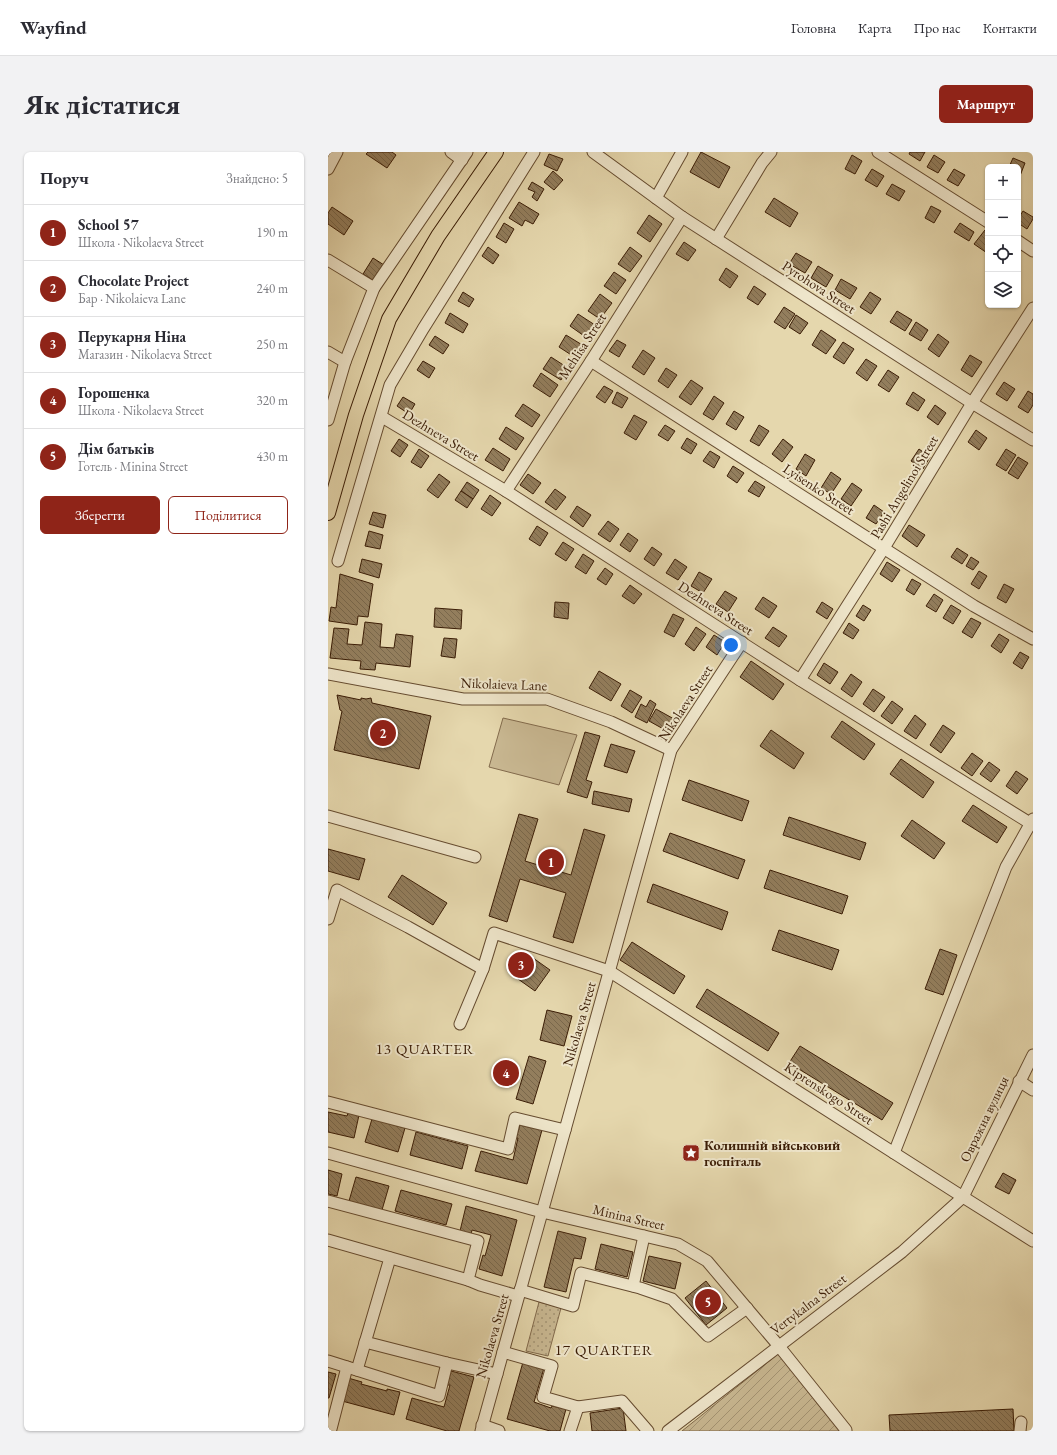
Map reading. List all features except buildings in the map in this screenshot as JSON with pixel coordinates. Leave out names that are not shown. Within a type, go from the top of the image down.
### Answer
[{"type":"main road","points":[[328,513],[356,415],[390,319],[438,236],[496,152]]},
{"type":"street","points":[[328,169],[337,152]]},
{"type":"street","points":[[328,420],[345,362],[374,288],[464,156],[451,152]]},
{"type":"street","points":[[338,561],[370,452],[382,417],[390,385],[534,152]]},
{"type":"street","name":"Pyrohova Street","points":[[593,152],[682,217],[972,403],[1033,440]]},
{"type":"street","points":[[656,198],[682,152]]},
{"type":"street","points":[[716,239],[762,163],[771,152]]},
{"type":"street","points":[[878,152],[985,220]]},
{"type":"street","name":"Mehlisa Street","points":[[506,491],[591,361],[682,217]]},
{"type":"street","points":[[1021,243],[1033,250]]},
{"type":"street","points":[[328,260],[374,288]]},
{"type":"street","name":"Pashi Angelinoi Street","points":[[800,680],[884,548],[972,403],[1033,308]]},
{"type":"street","points":[[328,352],[345,362]]},
{"type":"street","name":"Lyisenko Street","points":[[591,361],[974,606],[1033,639]]},
{"type":"street","name":"Dezhneva Street","points":[[382,417],[506,491],[800,680],[1032,823]]},
{"type":"street","name":"Nikolaeva Street","points":[[482,1428],[671,750],[742,642]]},
{"type":"street","name":"Nikolaieva Lane","points":[[328,674],[463,699],[547,699],[610,722],[671,750]]},
{"type":"street","points":[[328,816],[475,857]]},
{"type":"street","points":[[894,1153],[1006,867],[1032,823]]},
{"type":"street","points":[[328,919],[337,890],[408,927],[483,969],[460,1024]]},
{"type":"street","name":"Kiprenskogo Street","points":[[483,969],[494,934],[609,971],[1033,1241]]},
{"type":"street","name":"Овражна вулиця","points":[[963,1197],[1033,1055]]},
{"type":"street","points":[[1019,1081],[1033,1090]]},
{"type":"street","points":[[328,1102],[508,1150],[515,1118],[565,1130]]},
{"type":"street","name":"Minina Street","points":[[328,1153],[542,1212],[678,1244],[707,1261],[778,1345],[846,1431]]},
{"type":"street","name":"Vertykalna Street","points":[[668,1431],[778,1345],[902,1252],[963,1197]]},
{"type":"street","points":[[328,1201],[478,1241],[468,1280]]},
{"type":"street","points":[[633,1286],[644,1236]]},
{"type":"street","points":[[328,1240],[468,1280],[480,1285],[573,1306],[581,1273],[633,1286],[672,1298],[708,1336],[747,1308]]},
{"type":"street","points":[[332,1430],[352,1368],[365,1342],[390,1258]]},
{"type":"street","points":[[365,1342],[497,1374]]},
{"type":"street","points":[[503,1352],[552,1366],[543,1397],[578,1407],[622,1400],[648,1431]]},
{"type":"street","points":[[328,1361],[439,1396],[448,1363]]},
{"type":"street","points":[[570,1431],[578,1407]]},
{"type":"street","points":[[482,1428],[499,1431]]},
{"type":"shaded area","points":[[503,718],[577,735],[559,785],[489,767]]},
{"type":"shaded area","points":[[539,1302],[561,1308],[548,1356],[526,1351]]},
{"type":"shaded area","points":[[778,1354],[840,1431],[682,1431]]},
{"type":"place","name":"Chocolate Project","points":[[383,733]]},
{"type":"place","name":"School 57","points":[[551,862]]},
{"type":"place","name":"Перукарня Ніна","points":[[521,965]]},
{"type":"place","name":"Горошенка","points":[[506,1073]]},
{"type":"place","name":"Колишній військовий госпіталь","points":[[691,1153]]},
{"type":"place","name":"Дім батьків","points":[[708,1302]]},
{"type":"district","name":"13 QUARTER","points":[[425,1049]]},
{"type":"district","name":"17 QUARTER","points":[[604,1350]]}]
